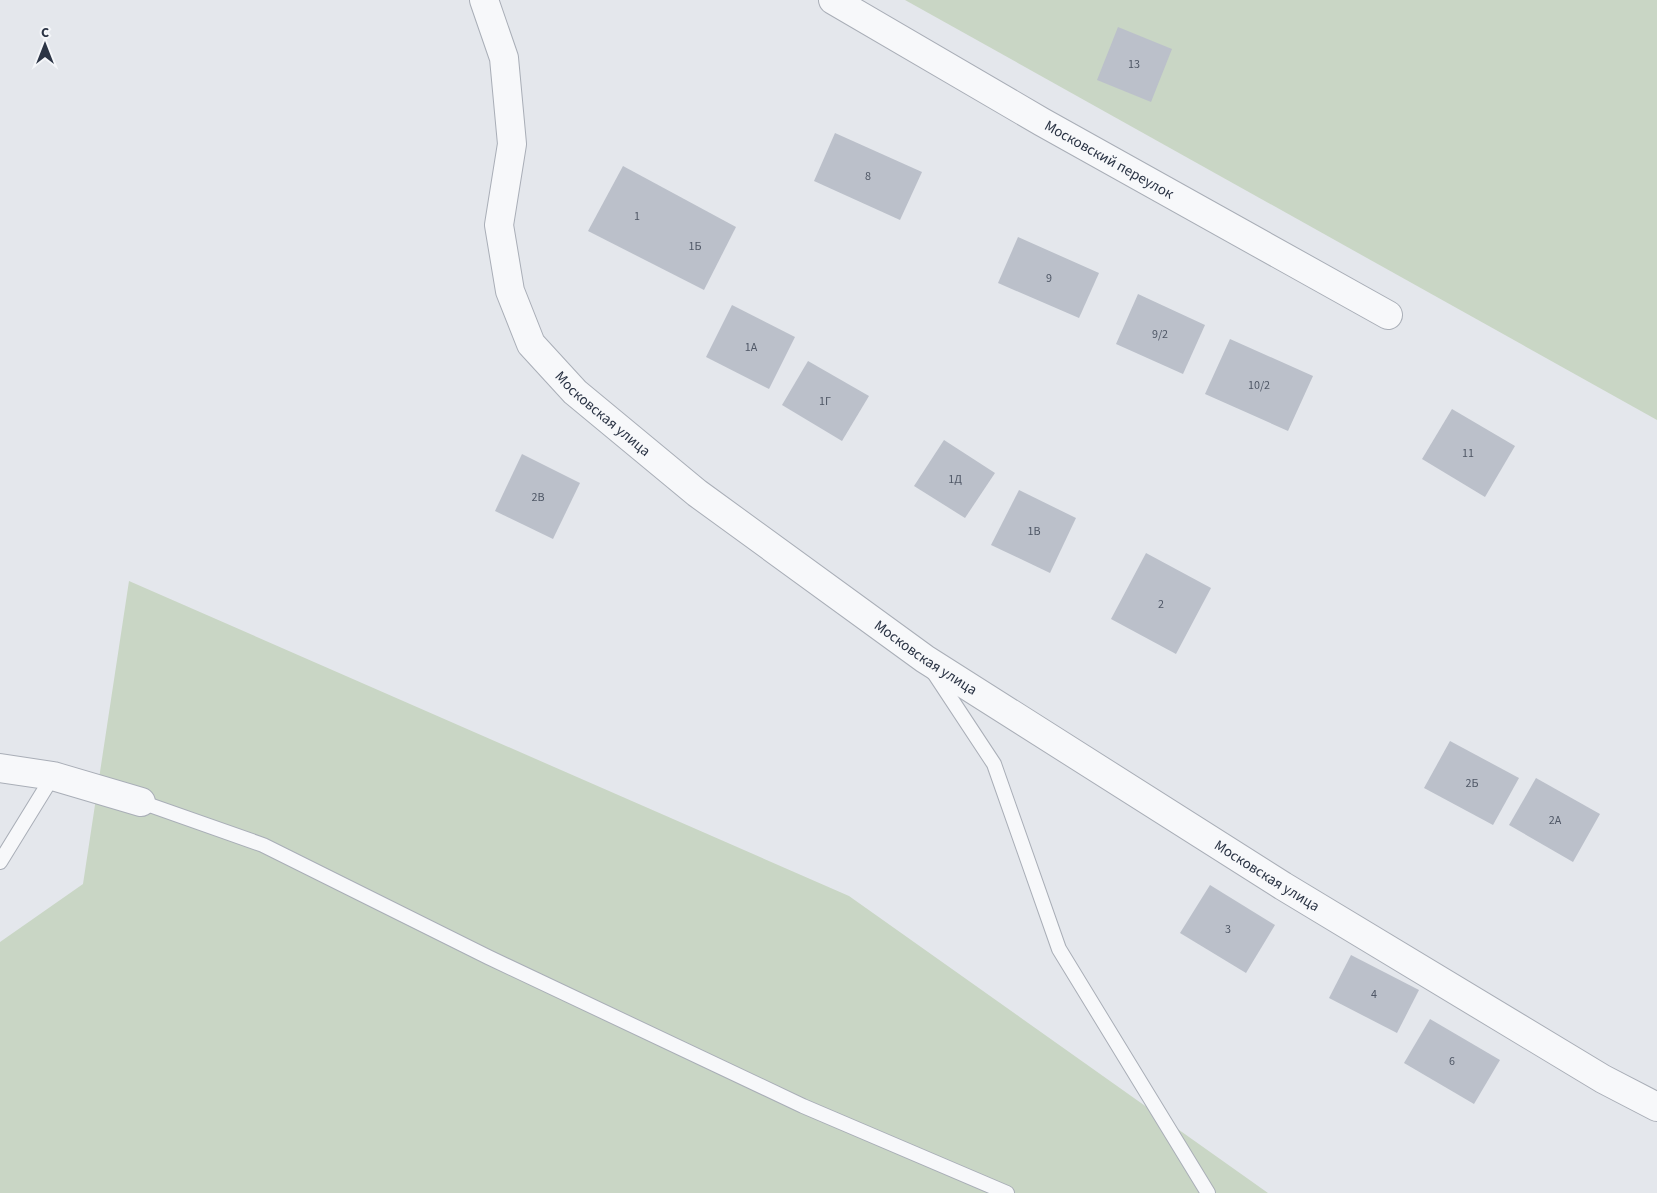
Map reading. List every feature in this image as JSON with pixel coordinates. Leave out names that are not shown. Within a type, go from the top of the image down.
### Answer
[{"type":"street","name":"Московская улица","points":[[484,0],[504,58],[512,144],[499,225],[510,291],[531,344],[575,392],[697,493],[925,659],[1283,886],[1595,1074],[1657,1107]]},
{"type":"street","name":"Московский переулок","points":[[833,0],[1042,122],[1388,315]]},
{"type":"street","points":[[0,768],[53,776],[141,802]]},
{"type":"lane","points":[[925,659],[994,764],[1059,949],[1208,1193]]},
{"type":"lane","points":[[0,862],[53,776]]},
{"type":"lane","points":[[141,802],[263,845],[488,957],[803,1106],[1007,1193]]},
{"type":"green space","points":[[905,0],[1657,0],[1657,420]]},
{"type":"green space","points":[[129,581],[849,896],[1268,1193],[0,1193],[0,942],[83,884]]},
{"type":"building","points":[[1118,27],[1172,49],[1151,102],[1097,80]]},
{"type":"building","points":[[835,133],[922,172],[900,220],[814,181]]},
{"type":"building","points":[[623,166],[736,227],[704,290],[588,231]]},
{"type":"building","points":[[1018,237],[1099,273],[1079,318],[998,283]]},
{"type":"building","points":[[1138,294],[1205,325],[1183,374],[1116,344]]},
{"type":"building","points":[[732,305],[795,337],[769,389],[706,357]]},
{"type":"building","points":[[1230,339],[1313,376],[1288,431],[1205,394]]},
{"type":"building","points":[[808,361],[869,396],[842,441],[782,405]]},
{"type":"building","points":[[1452,409],[1515,446],[1485,497],[1422,459]]},
{"type":"building","points":[[944,440],[995,473],[965,518],[914,486]]},
{"type":"building","points":[[522,454],[580,483],[553,539],[495,511]]},
{"type":"building","points":[[1019,490],[1076,518],[1050,573],[991,545]]},
{"type":"building","points":[[1146,553],[1211,588],[1176,654],[1111,619]]},
{"type":"building","points":[[1450,741],[1519,778],[1493,825],[1424,788]]},
{"type":"building","points":[[1536,778],[1600,814],[1573,862],[1509,825]]},
{"type":"building","points":[[1210,885],[1275,925],[1246,973],[1180,933]]},
{"type":"building","points":[[1351,955],[1419,990],[1397,1033],[1329,998]]},
{"type":"building","points":[[1430,1019],[1500,1060],[1474,1104],[1404,1063]]}]
